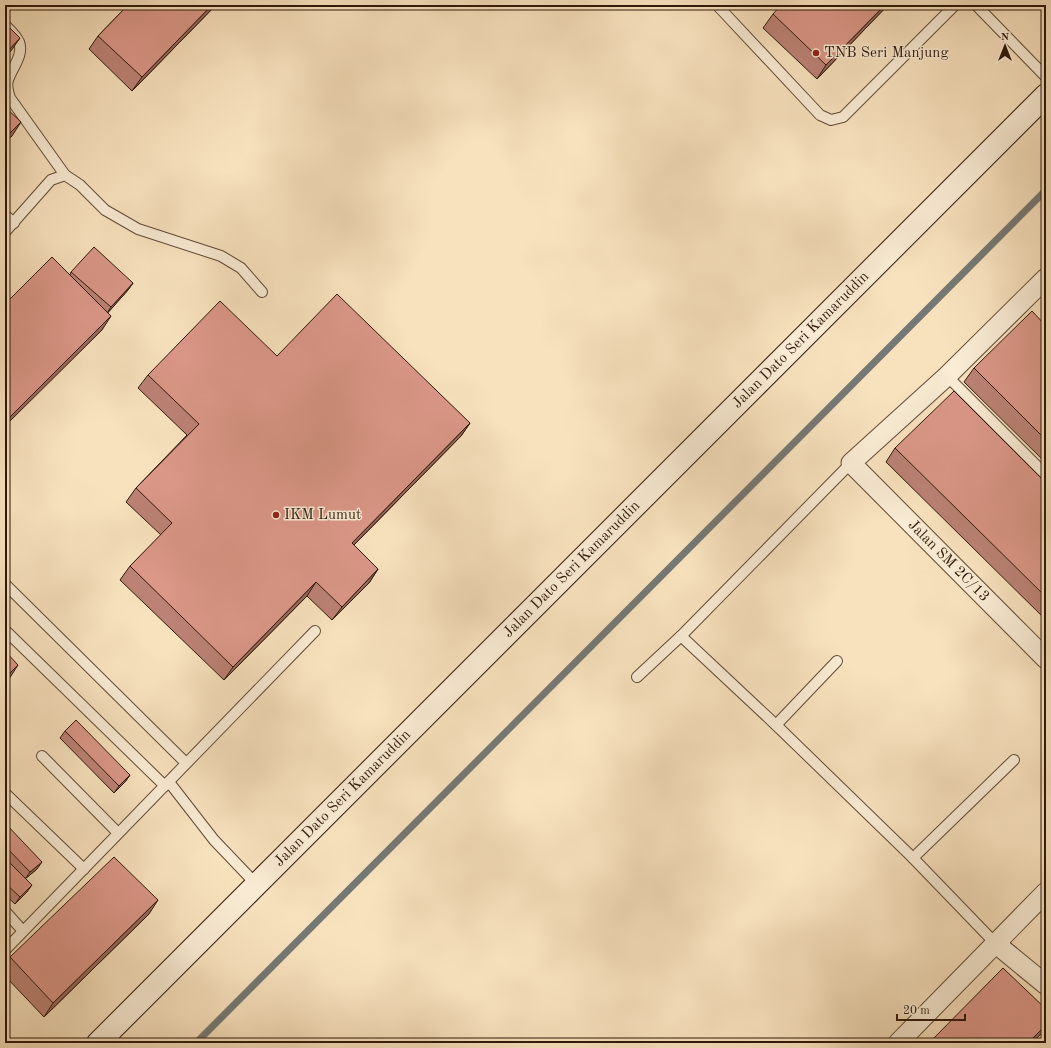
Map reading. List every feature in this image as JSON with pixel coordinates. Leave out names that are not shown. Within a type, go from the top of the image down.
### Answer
[{"type":"street","name":"Jalan Dato Seri Kamaruddin","points":[[98,1043],[1046,96]]},
{"type":"street","points":[[851,463],[1042,288]]},
{"type":"street","name":"Jalan SM 2C/13","points":[[851,463],[1046,659]]},
{"type":"street","points":[[898,1043],[1046,892]]},
{"type":"street","points":[[995,943],[1046,985]]},
{"type":"lane","points":[[717,5],[820,116],[831,120],[843,117],[956,5]]},
{"type":"lane","points":[[976,5],[1046,77]]},
{"type":"lane","points":[[5,25],[15,35],[19,42],[20,49],[8,81],[7,90],[10,98],[65,175],[80,185],[105,210],[138,229],[221,256],[241,268],[262,292]]},
{"type":"lane","points":[[5,232],[51,180],[65,175]]},
{"type":"lane","points":[[5,215],[14,223]]},
{"type":"lane","points":[[947,376],[1046,475]]},
{"type":"lane","points":[[637,678],[681,636],[851,463]]},
{"type":"lane","points":[[5,584],[186,763]]},
{"type":"lane","points":[[5,630],[167,784],[214,840],[256,884]]},
{"type":"lane","points":[[5,950],[314,631]]},
{"type":"lane","points":[[681,636],[776,725],[912,858],[995,943]]},
{"type":"lane","points":[[776,725],[837,661]]},
{"type":"lane","points":[[42,756],[118,833]]},
{"type":"lane","points":[[912,858],[1014,760]]},
{"type":"lane","points":[[5,793],[84,869]]},
{"type":"lane","points":[[5,911],[23,930]]},
{"type":"building","points":[[128,5],[212,5],[142,77],[98,36]]},
{"type":"building","name":"TNB Seri Manjung","points":[[781,5],[885,5],[826,65],[773,14]]},
{"type":"building","points":[[5,23],[20,38],[5,54]]},
{"type":"building","points":[[5,107],[21,122],[5,138]]},
{"type":"building","points":[[94,247],[133,283],[111,307],[71,272]]},
{"type":"building","points":[[52,257],[111,316],[5,422],[5,304]]},
{"type":"building","points":[[337,294],[470,423],[352,543],[378,569],[342,607],[316,582],[233,667],[130,566],[172,523],[136,488],[199,424],[148,375],[220,301],[277,356]]},
{"type":"building","points":[[1032,311],[1046,326],[1046,440],[974,368]]},
{"type":"building","points":[[954,391],[1046,483],[1046,597],[895,448]]},
{"type":"building","points":[[5,651],[18,665],[5,678]]},
{"type":"building","points":[[76,720],[130,775],[119,786],[65,731]]},
{"type":"building","points":[[5,823],[42,862],[30,872],[5,846]]},
{"type":"building","points":[[114,857],[158,900],[53,1003],[10,957]]},
{"type":"building","points":[[5,858],[32,885],[20,897],[5,883]]},
{"type":"building","points":[[1003,968],[1046,1009],[1046,1025],[1028,1043],[929,1043]]},
{"type":"waterway","points":[[196,1043],[1046,190]]},
{"type":"place","name":"TNB Seri Manjung","points":[[816,53]]},
{"type":"place","name":"IKM Lumut","points":[[276,515]]}]
